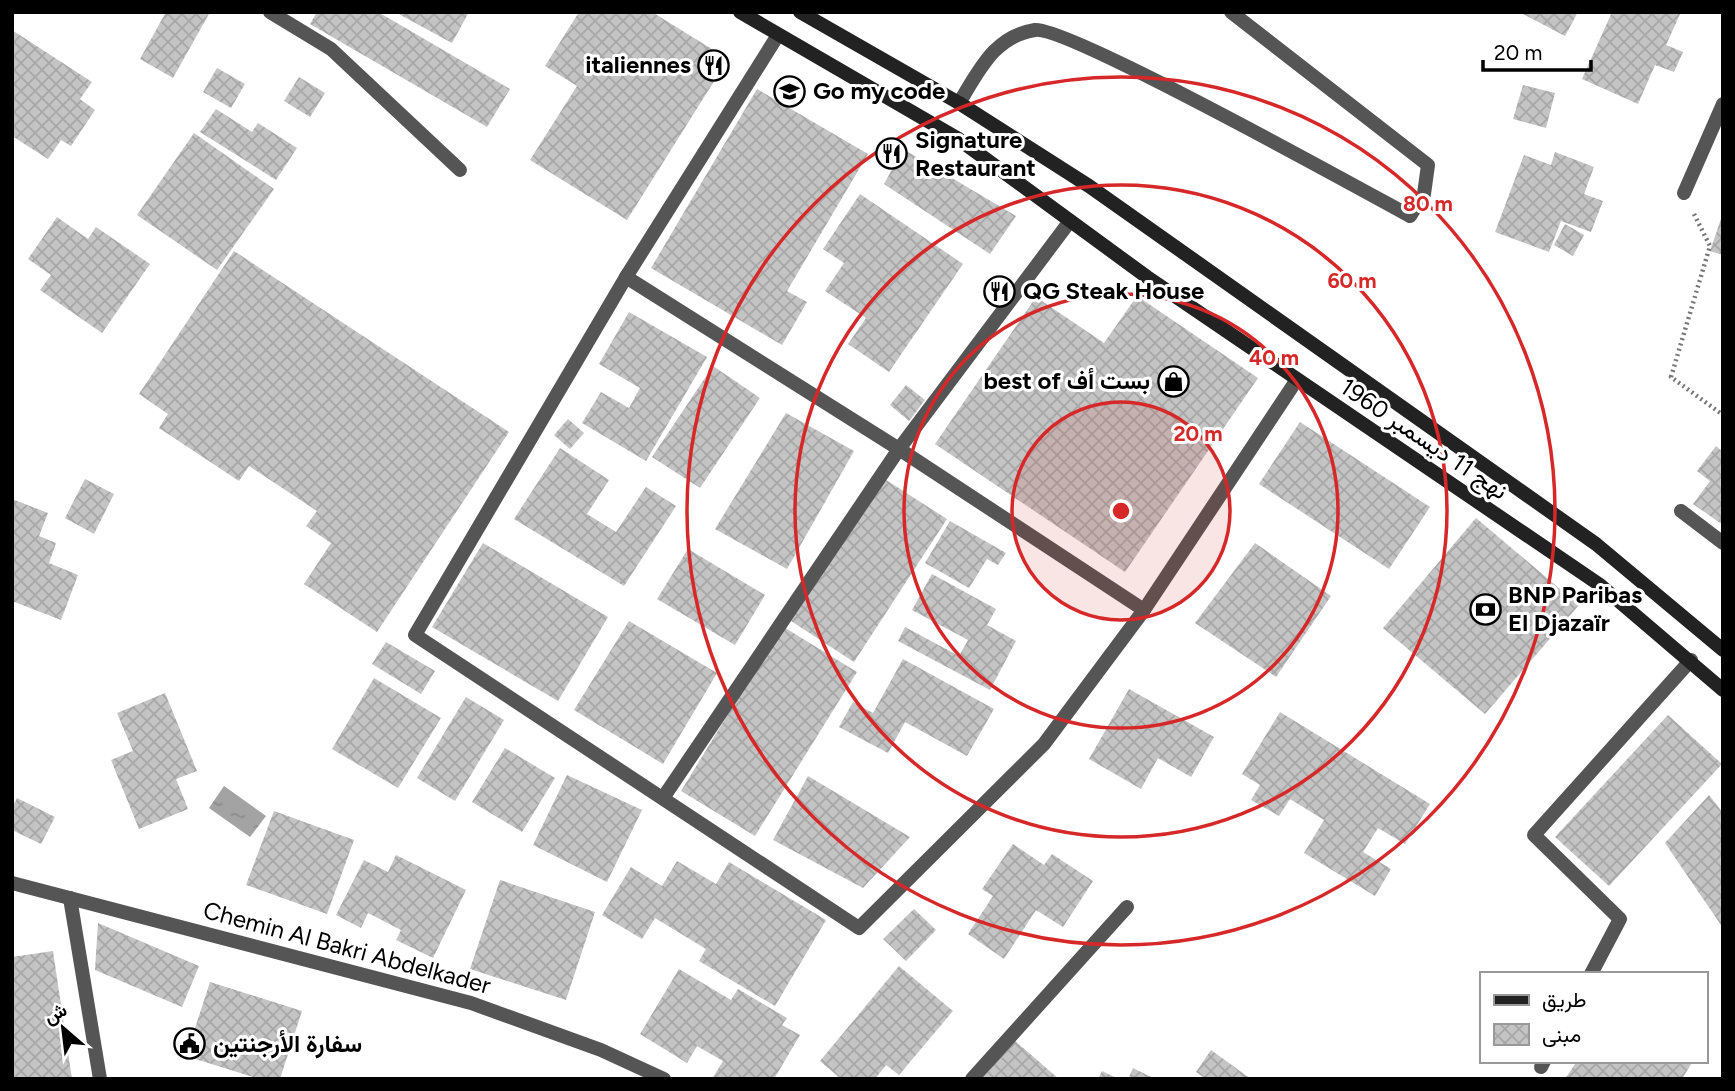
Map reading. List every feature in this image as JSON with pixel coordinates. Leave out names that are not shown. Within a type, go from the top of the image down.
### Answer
[{"type":"main road","name":"نهج 11 ديسمبر 1960","points":[[740,12],[957,138],[1296,381],[1600,585],[1723,690]]},
{"type":"main road","name":"نهج 11 ديسمبر 1960","points":[[800,12],[959,103],[1089,186],[1596,544],[1723,650]]},
{"type":"street","points":[[270,12],[331,49],[460,170]]},
{"type":"street","points":[[959,103],[994,48],[1014,35],[1039,29],[1071,40],[1155,82],[1410,216],[1424,194],[1428,165],[1231,12]]},
{"type":"street","points":[[778,35],[626,277],[415,635],[859,928],[1044,744],[1144,610],[1296,381]]},
{"type":"street","points":[[1684,194],[1723,104]]},
{"type":"street","points":[[663,798],[899,449],[1070,221]]},
{"type":"street","points":[[626,277],[899,449],[1144,610]]},
{"type":"street","points":[[1681,511],[1723,543]]},
{"type":"street","points":[[1592,972],[1620,919],[1534,835],[1690,660]]},
{"type":"street","name":"Chemin Al Bakri Abdelkader","points":[[12,883],[471,1003],[601,1050],[664,1079]]},
{"type":"street","points":[[70,898],[100,1079]]},
{"type":"street","points":[[972,1079],[1127,907]]},
{"type":"path","points":[[1684,194],[1710,246],[1671,377],[1723,415]]},
{"type":"water","points":[[224,786],[266,816],[250,837],[209,808]]},
{"type":"building","points":[[166,12],[210,12],[173,78],[140,59]]},
{"type":"building","points":[[317,12],[378,12],[510,89],[487,127],[310,24]]},
{"type":"building","points":[[395,12],[469,12],[452,43]]},
{"type":"building","points":[[579,12],[652,12],[728,59],[627,220],[530,160],[577,86],[545,66]]},
{"type":"building","points":[[1519,12],[1578,12],[1565,36]]},
{"type":"building","points":[[1612,12],[1681,12],[1666,45],[1683,52],[1674,72],[1655,65],[1638,104],[1582,79]]},
{"type":"building","points":[[12,30],[92,82],[80,99],[95,110],[71,146],[61,140],[48,159],[12,136]]},
{"type":"building","points":[[217,68],[245,84],[231,108],[203,92]]},
{"type":"building","points":[[299,77],[325,93],[310,117],[284,101]]},
{"type":"building","points":[[1523,85],[1555,93],[1546,128],[1513,119]]},
{"type":"building","points":[[757,89],[868,154],[787,291],[807,302],[782,345],[651,268]]},
{"type":"building","points":[[216,109],[252,132],[258,123],[297,148],[276,180],[200,132]]},
{"type":"building","points":[[194,133],[274,189],[217,270],[137,215]]},
{"type":"building","points":[[903,149],[1016,216],[990,254],[884,184]]},
{"type":"building","points":[[1555,152],[1594,167],[1584,194],[1603,201],[1591,232],[1561,221],[1549,252],[1495,232],[1524,155],[1551,165]]},
{"type":"building","points":[[860,194],[963,264],[889,372],[848,344],[866,318],[825,291],[844,263],[823,249]]},
{"type":"building","points":[[1723,213],[1723,255],[1710,251]]},
{"type":"building","points":[[57,217],[88,239],[96,227],[150,264],[102,333],[40,290],[51,275],[28,259]]},
{"type":"building","points":[[1565,224],[1584,235],[1573,256],[1554,245]]},
{"type":"building","points":[[234,251],[509,432],[377,632],[304,584],[331,543],[306,526],[317,511],[249,466],[239,481],[159,428],[168,414],[139,394]]},
{"type":"building","points":[[1137,296],[1258,378],[1125,572],[935,444],[1036,297],[1104,343]]},
{"type":"building","points":[[629,312],[707,357],[646,461],[582,423],[601,392],[629,408],[640,388],[599,364]]},
{"type":"building","points":[[713,366],[760,398],[700,488],[652,457]]},
{"type":"building","points":[[906,385],[925,400],[909,421],[890,405]]},
{"type":"building","points":[[786,413],[854,451],[787,569],[715,529]]},
{"type":"building","points":[[568,419],[584,433],[570,449],[554,435]]},
{"type":"building","points":[[1300,422],[1430,507],[1389,569],[1259,484]]},
{"type":"building","points":[[1716,446],[1723,452],[1723,525],[1693,504],[1710,481],[1697,471]]},
{"type":"building","points":[[560,448],[609,480],[587,514],[616,532],[646,487],[676,506],[624,586],[514,519]]},
{"type":"building","points":[[883,478],[947,519],[854,662],[791,621]]},
{"type":"building","points":[[85,479],[114,494],[94,534],[65,518]]},
{"type":"building","points":[[12,499],[48,513],[39,536],[56,543],[49,563],[78,575],[61,620],[12,601]]},
{"type":"building","points":[[1476,518],[1579,605],[1485,714],[1383,628]]},
{"type":"building","points":[[950,521],[1006,553],[998,565],[987,559],[969,588],[925,563]]},
{"type":"building","points":[[483,543],[608,617],[558,701],[432,627]]},
{"type":"building","points":[[1255,543],[1331,596],[1276,677],[1195,623]]},
{"type":"building","points":[[688,549],[765,595],[735,645],[657,599]]},
{"type":"building","points":[[932,574],[996,609],[987,625],[1016,641],[990,690],[898,641],[905,627],[959,656],[968,640],[912,610]]},
{"type":"building","points":[[629,621],[717,673],[663,764],[574,710]]},
{"type":"building","points":[[782,626],[857,672],[755,836],[681,791]]},
{"type":"building","points":[[386,642],[435,671],[421,694],[372,664]]},
{"type":"building","points":[[903,659],[994,709],[967,756],[905,722],[888,753],[839,727],[853,702],[873,713]]},
{"type":"building","points":[[374,678],[441,718],[398,788],[332,749]]},
{"type":"building","points":[[1129,689],[1214,737],[1191,777],[1158,758],[1141,789],[1089,759]]},
{"type":"building","points":[[165,693],[197,771],[176,779],[188,809],[139,829],[111,760],[133,751],[117,713]]},
{"type":"building","points":[[466,697],[504,720],[455,801],[417,778]]},
{"type":"building","points":[[1280,712],[1430,804],[1405,844],[1378,828],[1363,852],[1391,869],[1375,896],[1304,853],[1324,820],[1290,799],[1279,816],[1251,800],[1260,785],[1242,774]]},
{"type":"building","points":[[1668,715],[1722,764],[1609,886],[1555,837]]},
{"type":"building","points":[[505,748],[555,778],[522,832],[472,802]]},
{"type":"building","points":[[567,775],[642,810],[607,882],[533,845]]},
{"type":"building","points":[[808,776],[910,837],[863,888],[773,840]]},
{"type":"building","points":[[1709,795],[1723,813],[1723,928],[1665,843]]},
{"type":"building","points":[[17,798],[55,817],[41,844],[12,830],[12,808]]},
{"type":"building","points":[[274,811],[354,840],[327,914],[246,885]]},
{"type":"building","points":[[1013,844],[1044,865],[1052,854],[1093,881],[1063,927],[1036,910],[1004,959],[968,934],[993,896],[982,889]]},
{"type":"building","points":[[396,855],[466,890],[433,958],[396,940],[401,930],[368,913],[361,928],[336,915],[364,860],[388,872]]},
{"type":"building","points":[[677,861],[716,884],[729,862],[826,920],[775,1006],[699,961],[706,949],[655,918],[642,939],[602,915],[631,867],[662,886]]},
{"type":"building","points":[[500,880],[595,912],[566,1000],[470,969]]},
{"type":"building","points":[[914,909],[936,930],[906,961],[883,939]]},
{"type":"building","points":[[98,923],[199,966],[182,1007],[95,970]]},
{"type":"building","points":[[53,951],[72,1079],[12,1079],[12,957]]},
{"type":"building","points":[[899,966],[953,1011],[899,1075],[886,1065],[875,1079],[841,1079],[820,1061]]},
{"type":"building","points":[[679,969],[731,1000],[738,989],[787,1018],[782,1025],[800,1035],[774,1079],[712,1079],[723,1061],[697,1046],[687,1063],[640,1034]]},
{"type":"building","points":[[210,982],[302,1011],[280,1079],[259,1079],[186,1056]]},
{"type":"building","points":[[1014,1040],[1059,1079],[982,1079]]},
{"type":"building","points":[[1211,1050],[1251,1079],[1206,1079],[1196,1072]]},
{"type":"building","points":[[1576,1063],[1692,1063],[1682,1079],[1565,1079]]},
{"type":"building","points":[[1133,1068],[1155,1079],[1128,1079]]},
{"type":"building","points":[[1102,1071],[1119,1079],[1098,1079]]},
{"type":"place","name":"italiennes","points":[[714,65]]},
{"type":"place","name":"Go my code","points":[[790,91]]},
{"type":"place","name":"Signature Restaurant","points":[[892,154]]},
{"type":"place","name":"QG Steak House","points":[[1000,291]]},
{"type":"place","name":"best of بست أف","points":[[1173,381]]},
{"type":"place","name":"BNP Paribas El Djazaïr","points":[[1485,609]]},
{"type":"place","name":"سفارة الأرجنتين","points":[[190,1044]]}]
